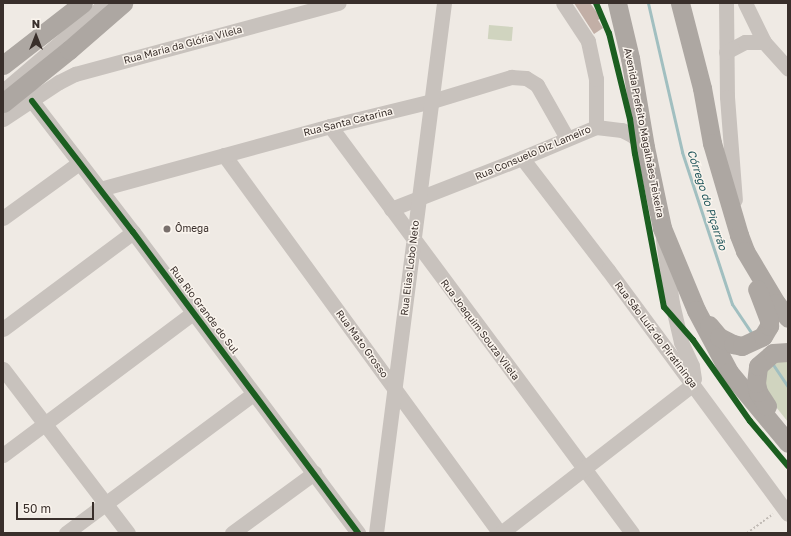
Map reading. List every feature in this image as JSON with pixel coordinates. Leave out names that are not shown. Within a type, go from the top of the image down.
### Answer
[{"type":"main road","points":[[3,65],[83,3]]},
{"type":"main road","points":[[3,103],[69,50],[122,3]]},
{"type":"main road","points":[[608,3],[627,44]]},
{"type":"main road","name":"Avenida Prefeito Magalhães Teixeira","points":[[617,3],[627,44],[645,147],[662,228],[696,310],[729,372],[788,443]]},
{"type":"main road","points":[[680,3],[700,81],[712,143],[742,243],[748,271],[769,320],[769,326],[763,336],[742,346],[733,344],[719,337],[696,310]]},
{"type":"main road","points":[[742,243],[776,303],[788,318]]},
{"type":"main road","points":[[780,353],[758,366],[756,374],[758,392],[788,434]]},
{"type":"street","points":[[3,75],[96,3]]},
{"type":"street","points":[[3,91],[106,3]]},
{"type":"street","name":"Rua Maria da Glória Vilela","points":[[3,119],[59,82],[75,74],[339,3]]},
{"type":"street","name":"Rua Elias Lobo Neto","points":[[376,533],[444,3]]},
{"type":"street","name":"Rua Consuelo Diz Lameiro","points":[[391,209],[522,158],[596,127],[596,79],[588,41],[563,3]]},
{"type":"street","points":[[726,3],[726,52],[733,181],[742,243]]},
{"type":"street","points":[[745,3],[764,42],[788,69]]},
{"type":"street","points":[[726,52],[745,42],[764,42]]},
{"type":"street","name":"Rua Santa Catarina","points":[[100,189],[330,126],[432,101],[511,77],[526,78],[537,85],[567,138]]},
{"type":"street","name":"Rua Rio Grande do Sul","points":[[32,101],[134,232],[253,394],[358,533]]},
{"type":"street","name":"Rua Joaquim Souza Vilela","points":[[330,126],[413,240],[632,533]]},
{"type":"street","points":[[596,127],[622,130],[632,135],[645,147]]},
{"type":"street","name":"Rua Mato Grosso","points":[[224,155],[500,533]]},
{"type":"street","name":"Rua São Luíz do Piratininga","points":[[522,158],[693,384],[785,511]]},
{"type":"street","points":[[3,218],[79,163]]},
{"type":"street","points":[[500,533],[584,470],[693,384],[694,377],[692,366],[681,342],[672,303],[666,270],[662,228]]},
{"type":"street","points":[[3,329],[134,232]]},
{"type":"street","points":[[3,455],[193,313]]},
{"type":"street","points":[[3,369],[128,533]]},
{"type":"street","points":[[66,533],[253,394]]},
{"type":"street","points":[[232,533],[314,473]]},
{"type":"path","points":[[747,533],[785,511]]},
{"type":"green space","points":[[489,25],[513,27],[512,41],[488,39]]},
{"type":"green space","points":[[778,362],[788,362],[788,422],[765,393],[764,373]]},
{"type":"building","points":[[574,3],[590,3],[601,18],[598,20],[603,28],[594,34]]},
{"type":"waterway","name":"Córrego do Piçarrão","points":[[648,3],[682,152],[732,304],[752,334]]},
{"type":"waterway","name":"Córrego do Piçarrão","points":[[772,363],[788,387]]},
{"type":"cycle path","points":[[596,3],[609,33],[630,119],[635,154],[664,307],[693,340],[750,421],[788,466]]},
{"type":"cycle path","points":[[32,101],[133,232],[358,533]]},
{"type":"place","name":"Ômega","points":[[167,229]]}]
